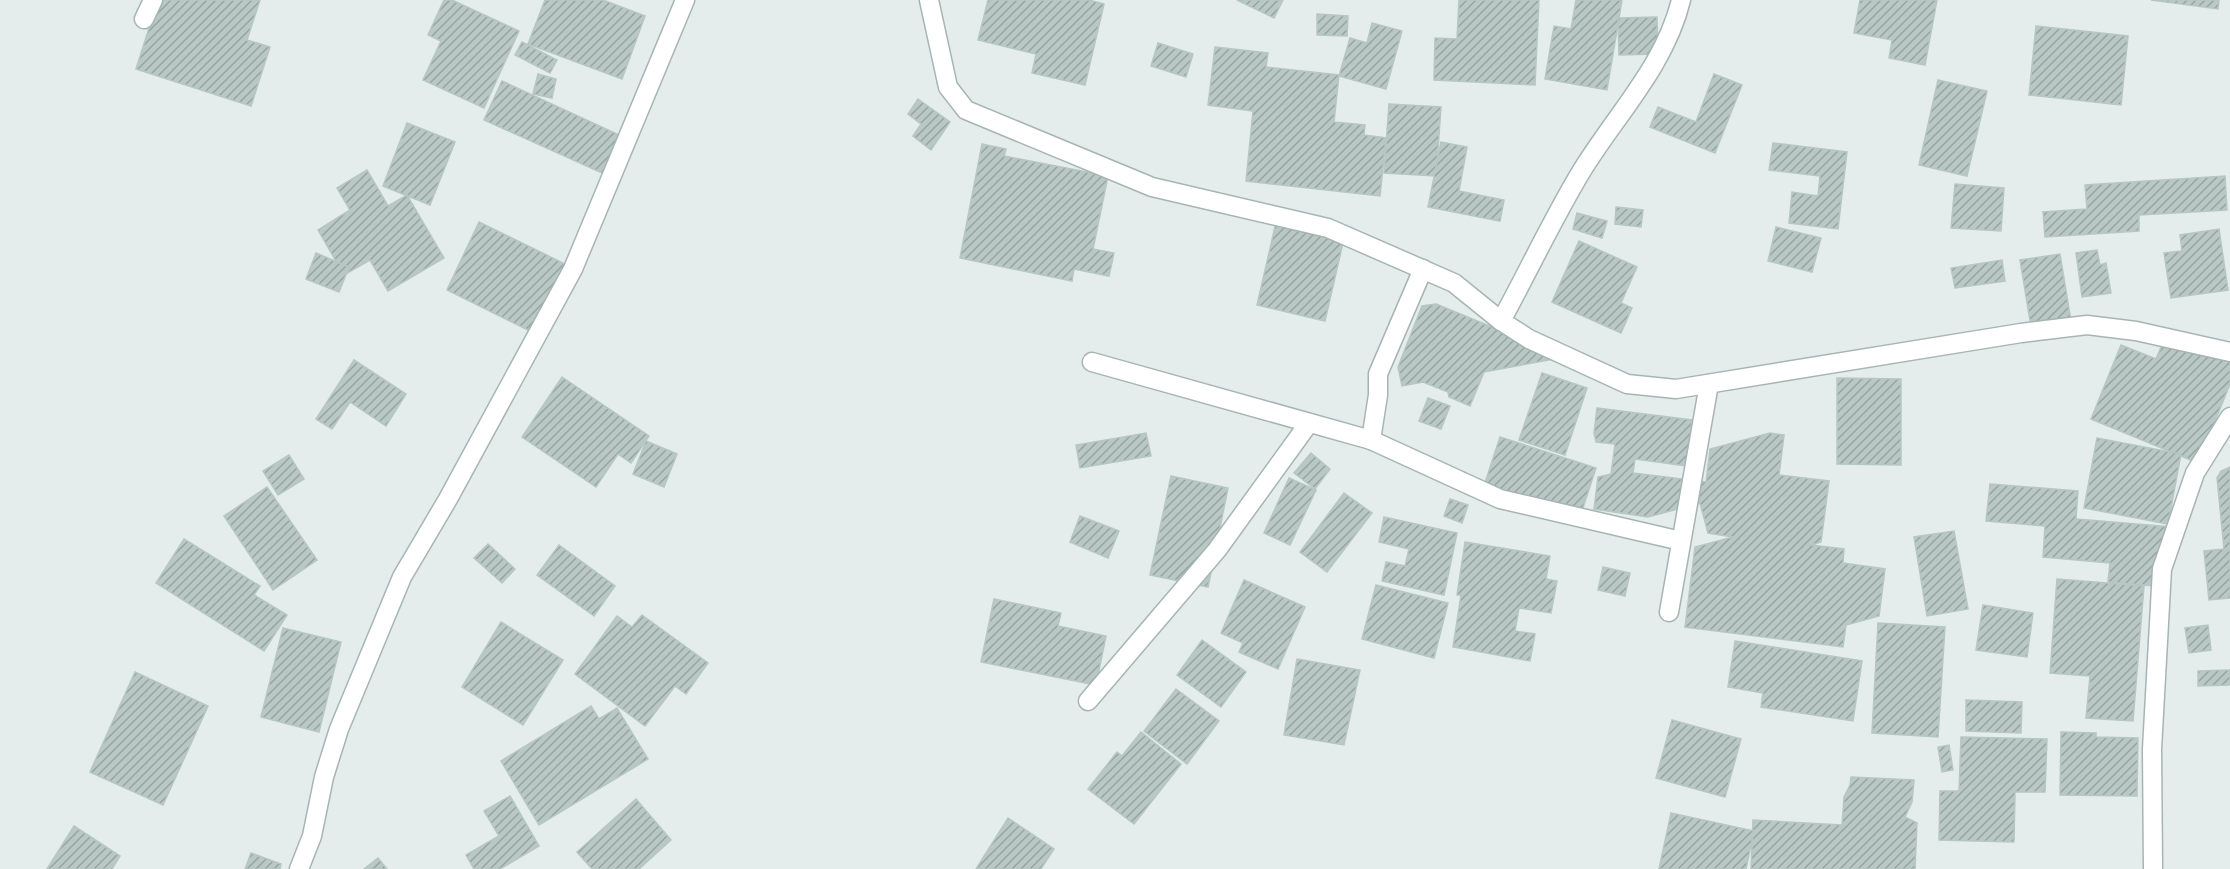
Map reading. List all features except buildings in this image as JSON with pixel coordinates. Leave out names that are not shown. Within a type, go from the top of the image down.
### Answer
[{"type":"street","points":[[144,19],[153,0]]},
{"type":"street","points":[[299,869],[312,836],[324,777],[339,729],[402,577],[453,489],[573,269],[685,0]]},
{"type":"street","points":[[929,0],[948,87],[966,110],[1152,187],[1328,228],[1454,283],[1501,321],[1529,339],[1628,384],[1676,389],[2021,333],[2087,325],[2136,331],[2230,352]]},
{"type":"street","points":[[1501,321],[1581,173],[1655,63],[1675,23],[1681,0]]},
{"type":"street","points":[[1371,440],[1378,374],[1424,269]]},
{"type":"street","points":[[1092,362],[1371,440],[1500,499],[1682,542]]},
{"type":"street","points":[[1669,612],[1709,384]]},
{"type":"street","points":[[2153,869],[2152,748],[2162,569],[2195,472],[2230,417]]},
{"type":"street","points":[[1088,701],[1217,550],[1309,423]]}]
